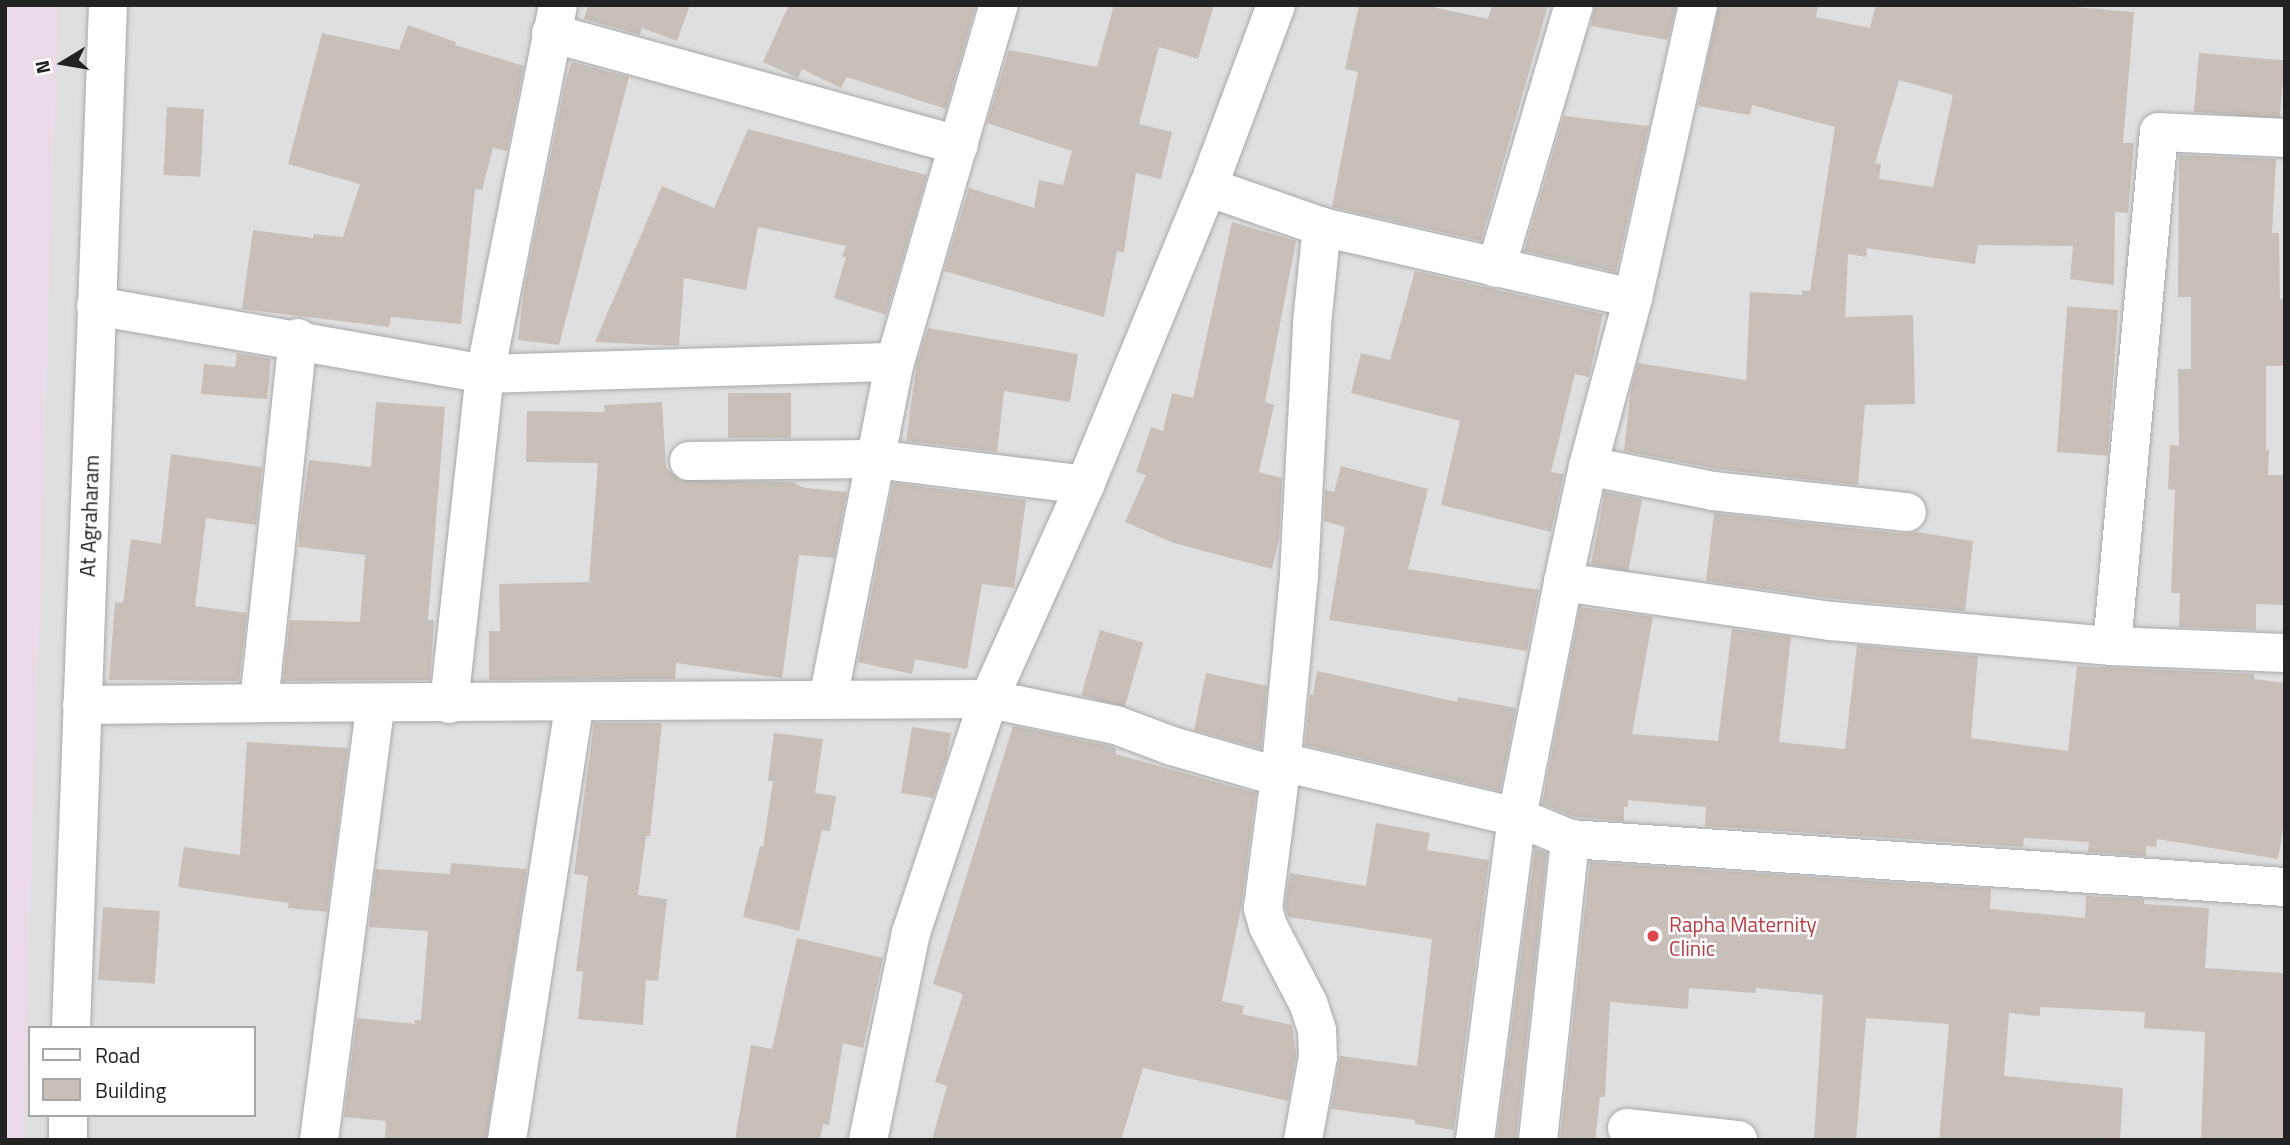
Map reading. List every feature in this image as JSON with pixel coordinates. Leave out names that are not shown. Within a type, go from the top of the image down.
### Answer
[{"type":"street","name":"At Agraharam","points":[[71,1026],[108,5]]},
{"type":"street","points":[[828,699],[895,362],[999,5]]},
{"type":"street","points":[[868,1140],[911,933],[989,699],[1085,485],[1208,187],[1276,5]]},
{"type":"street","points":[[1496,268],[1574,5]]},
{"type":"street","points":[[1475,1140],[1517,817],[1563,582],[1588,466],[1633,298],[1698,5]]},
{"type":"street","points":[[449,704],[485,374],[554,19],[960,145]]},
{"type":"street","points":[[2112,646],[2159,132],[2285,138]]},
{"type":"street","points":[[1208,187],[1322,227],[1633,298]]},
{"type":"street","points":[[1303,1140],[1318,1058],[1317,1031],[1308,1003],[1268,926],[1263,908],[1281,770],[1298,575],[1312,323],[1322,227]]},
{"type":"street","points":[[96,306],[298,338],[485,374],[895,362]]},
{"type":"street","points":[[259,703],[298,338]]},
{"type":"street","points":[[689,461],[874,459],[1085,485]]},
{"type":"street","points":[[1588,466],[1713,491],[1907,512]]},
{"type":"street","points":[[1563,582],[1831,621],[2112,646],[2285,653]]},
{"type":"street","points":[[82,705],[989,699],[1116,725],[1172,746],[1517,817],[1570,839],[2285,887]]},
{"type":"street","points":[[507,1140],[575,702]]},
{"type":"street","points":[[319,1140],[376,704]]},
{"type":"street","points":[[1538,1140],[1570,839]]},
{"type":"street","points":[[68,1117],[68,1140]]},
{"type":"street","points":[[1627,1128],[1738,1140]]},
{"type":"shaded area","points":[[5,5],[2285,5],[2285,1140],[5,1140]]},
{"type":"shaded area","points":[[5,5],[58,5],[23,1140],[5,1140]]},
{"type":"building","points":[[588,5],[690,5],[677,41],[642,28],[640,35],[584,19]]},
{"type":"building","points":[[789,5],[976,5],[946,109],[847,77],[841,88],[802,69],[798,78],[763,62]]},
{"type":"building","points":[[1114,5],[1214,5],[1198,59],[1159,47],[1139,124],[1172,132],[1161,179],[1136,173],[1124,252],[1117,251],[1104,317],[944,271],[969,188],[1034,208],[1039,180],[1063,185],[1072,151],[987,123],[1009,50],[1097,67]]},
{"type":"building","points":[[1359,5],[1424,5],[1488,19],[1492,5],[1548,5],[1481,241],[1332,207],[1358,72],[1345,69]]},
{"type":"building","points":[[1595,5],[1676,5],[1668,40],[1591,26]]},
{"type":"building","points":[[1719,5],[1818,5],[1816,17],[1870,28],[1876,5],[2052,5],[2134,12],[2123,143],[2134,143],[2128,213],[2115,212],[2114,285],[2070,279],[2073,246],[1978,245],[1975,264],[1867,248],[1866,257],[1848,254],[1845,317],[1913,315],[1915,404],[1865,405],[1858,485],[1716,469],[1624,451],[1631,388],[1638,363],[1746,380],[1750,292],[1802,295],[1802,290],[1810,291],[1835,127],[1752,105],[1750,115],[1698,106]],"holes":[[[1899,80],[1953,95],[1933,187],[1879,179],[1881,164],[1875,163]]]},
{"type":"building","points":[[408,25],[456,42],[455,45],[524,66],[507,151],[493,148],[482,190],[475,189],[461,324],[391,317],[389,327],[242,309],[253,230],[313,238],[314,234],[343,237],[360,184],[288,164],[322,33],[399,50]]},
{"type":"building","points":[[2199,53],[2285,60],[2280,119],[2194,112]]},
{"type":"building","points":[[572,62],[629,77],[559,345],[518,340],[524,289],[566,79]]},
{"type":"building","points":[[167,107],[204,109],[200,177],[163,175]]},
{"type":"building","points":[[1564,116],[1649,126],[1616,272],[1524,251]]},
{"type":"building","points":[[748,129],[927,175],[886,315],[834,298],[846,257],[842,256],[846,246],[758,227],[746,290],[684,278],[679,346],[595,342],[662,186],[714,208]]},
{"type":"building","points":[[2179,155],[2276,159],[2272,233],[2279,233],[2280,299],[2285,299],[2285,366],[2266,366],[2266,450],[2269,450],[2268,475],[2285,475],[2285,605],[2256,604],[2256,630],[2179,627],[2180,593],[2171,593],[2175,490],[2168,489],[2170,445],[2179,446],[2178,369],[2191,369],[2191,297],[2178,297]]},
{"type":"building","points":[[1232,222],[1296,241],[1265,402],[1274,405],[1259,472],[1282,478],[1279,538],[1272,569],[1174,543],[1125,522],[1146,475],[1136,472],[1151,427],[1163,431],[1172,393],[1193,398]]},
{"type":"building","points":[[1415,271],[1603,314],[1589,377],[1575,374],[1551,472],[1564,474],[1551,532],[1441,505],[1460,421],[1351,393],[1361,353],[1390,360]]},
{"type":"building","points":[[2067,306],[2118,310],[2108,456],[2057,452]]},
{"type":"building","points":[[928,328],[1078,354],[1070,402],[1004,391],[997,452],[906,441],[917,363]]},
{"type":"building","points":[[237,353],[271,359],[267,399],[201,394],[204,364],[235,367]]},
{"type":"building","points":[[728,393],[791,393],[791,438],[728,438]]},
{"type":"building","points":[[376,402],[445,407],[428,620],[434,620],[430,680],[283,681],[290,620],[360,622],[365,555],[299,547],[299,531],[309,460],[371,467]]},
{"type":"building","points":[[662,402],[666,467],[679,480],[791,482],[805,488],[847,492],[834,558],[799,555],[782,678],[676,663],[675,679],[489,680],[489,631],[500,631],[499,584],[589,582],[598,463],[526,462],[527,411],[605,412],[604,405]]},
{"type":"building","points":[[171,454],[262,467],[256,525],[206,518],[195,606],[247,613],[239,681],[109,680],[115,602],[123,603],[131,539],[161,544]]},
{"type":"building","points":[[1341,466],[1428,489],[1408,569],[1539,590],[1527,651],[1329,620],[1345,527],[1324,521],[1325,490],[1334,492]]},
{"type":"building","points":[[893,483],[1026,500],[1014,588],[982,584],[967,669],[915,659],[912,674],[858,662]]},
{"type":"building","points":[[1605,492],[1642,499],[1628,572],[1591,565]]},
{"type":"building","points":[[1714,513],[1905,534],[1916,532],[1973,541],[1965,611],[1834,599],[1706,581]]},
{"type":"building","points":[[1580,607],[1653,617],[1632,734],[1718,741],[1732,629],[1791,637],[1779,742],[1845,749],[1857,645],[1978,656],[1971,738],[2068,751],[2077,666],[2254,674],[2254,679],[2285,683],[2285,817],[2278,859],[2157,839],[2156,847],[2146,846],[2146,856],[2088,852],[2089,842],[2024,838],[2023,847],[1705,826],[1706,807],[1628,800],[1628,807],[1624,807],[1624,821],[1575,817],[1542,804]]},
{"type":"building","points":[[1100,630],[1143,642],[1125,708],[1081,695]]},
{"type":"building","points":[[1317,671],[1457,702],[1458,697],[1516,708],[1500,791],[1305,745],[1310,695],[1313,695]]},
{"type":"building","points":[[1206,673],[1267,686],[1261,749],[1194,730]]},
{"type":"building","points":[[594,723],[662,723],[650,836],[646,836],[638,895],[667,899],[658,981],[646,980],[643,1025],[578,1019],[583,972],[576,971],[588,876],[574,874]]},
{"type":"building","points":[[1013,726],[1110,746],[1116,749],[1115,754],[1256,793],[1241,908],[1222,1001],[1244,1006],[1242,1014],[1292,1025],[1296,1055],[1288,1101],[1143,1068],[1121,1140],[932,1140],[947,1086],[935,1082],[963,994],[933,984]]},
{"type":"building","points":[[912,727],[951,733],[947,756],[933,798],[901,793]]},
{"type":"building","points":[[774,733],[823,739],[815,793],[836,796],[830,831],[822,830],[799,931],[743,917],[760,846],[763,847],[773,781],[768,781]]},
{"type":"building","points":[[247,742],[348,748],[327,912],[288,908],[289,903],[178,887],[184,847],[240,855]]},
{"type":"building","points":[[1376,823],[1430,833],[1427,850],[1489,860],[1454,1130],[1415,1124],[1415,1120],[1331,1109],[1340,1056],[1417,1066],[1432,939],[1288,917],[1285,906],[1290,873],[1366,886]]},
{"type":"building","points":[[1535,848],[1547,853],[1516,1140],[1497,1140]]},
{"type":"building","points":[[1590,862],[1991,889],[1990,909],[2085,918],[2086,896],[2144,899],[2144,904],[2209,908],[2205,968],[2285,973],[2285,1140],[2201,1140],[2205,1032],[2144,1028],[2145,1012],[2040,1007],[2040,1016],[2009,1013],[2004,1076],[2123,1088],[2120,1140],[1939,1140],[1949,1024],[1866,1018],[1856,1140],[1814,1140],[1823,995],[1756,988],[1755,993],[1689,988],[1688,1009],[1610,1002],[1605,1097],[1600,1097],[1595,1140],[1560,1140]]},
{"type":"building","points":[[451,863],[527,869],[486,1140],[385,1140],[386,1121],[344,1117],[357,1018],[415,1024],[415,1020],[421,1020],[428,931],[369,927],[376,869],[450,874]]},
{"type":"building","points":[[103,907],[160,911],[155,984],[98,980]]},
{"type":"building","points":[[797,938],[883,958],[863,1048],[843,1043],[829,1125],[823,1124],[820,1140],[735,1140],[751,1045],[772,1049]]},
{"type":"place","name":"Rapha Maternity Clinic","points":[[1653,936]]}]
